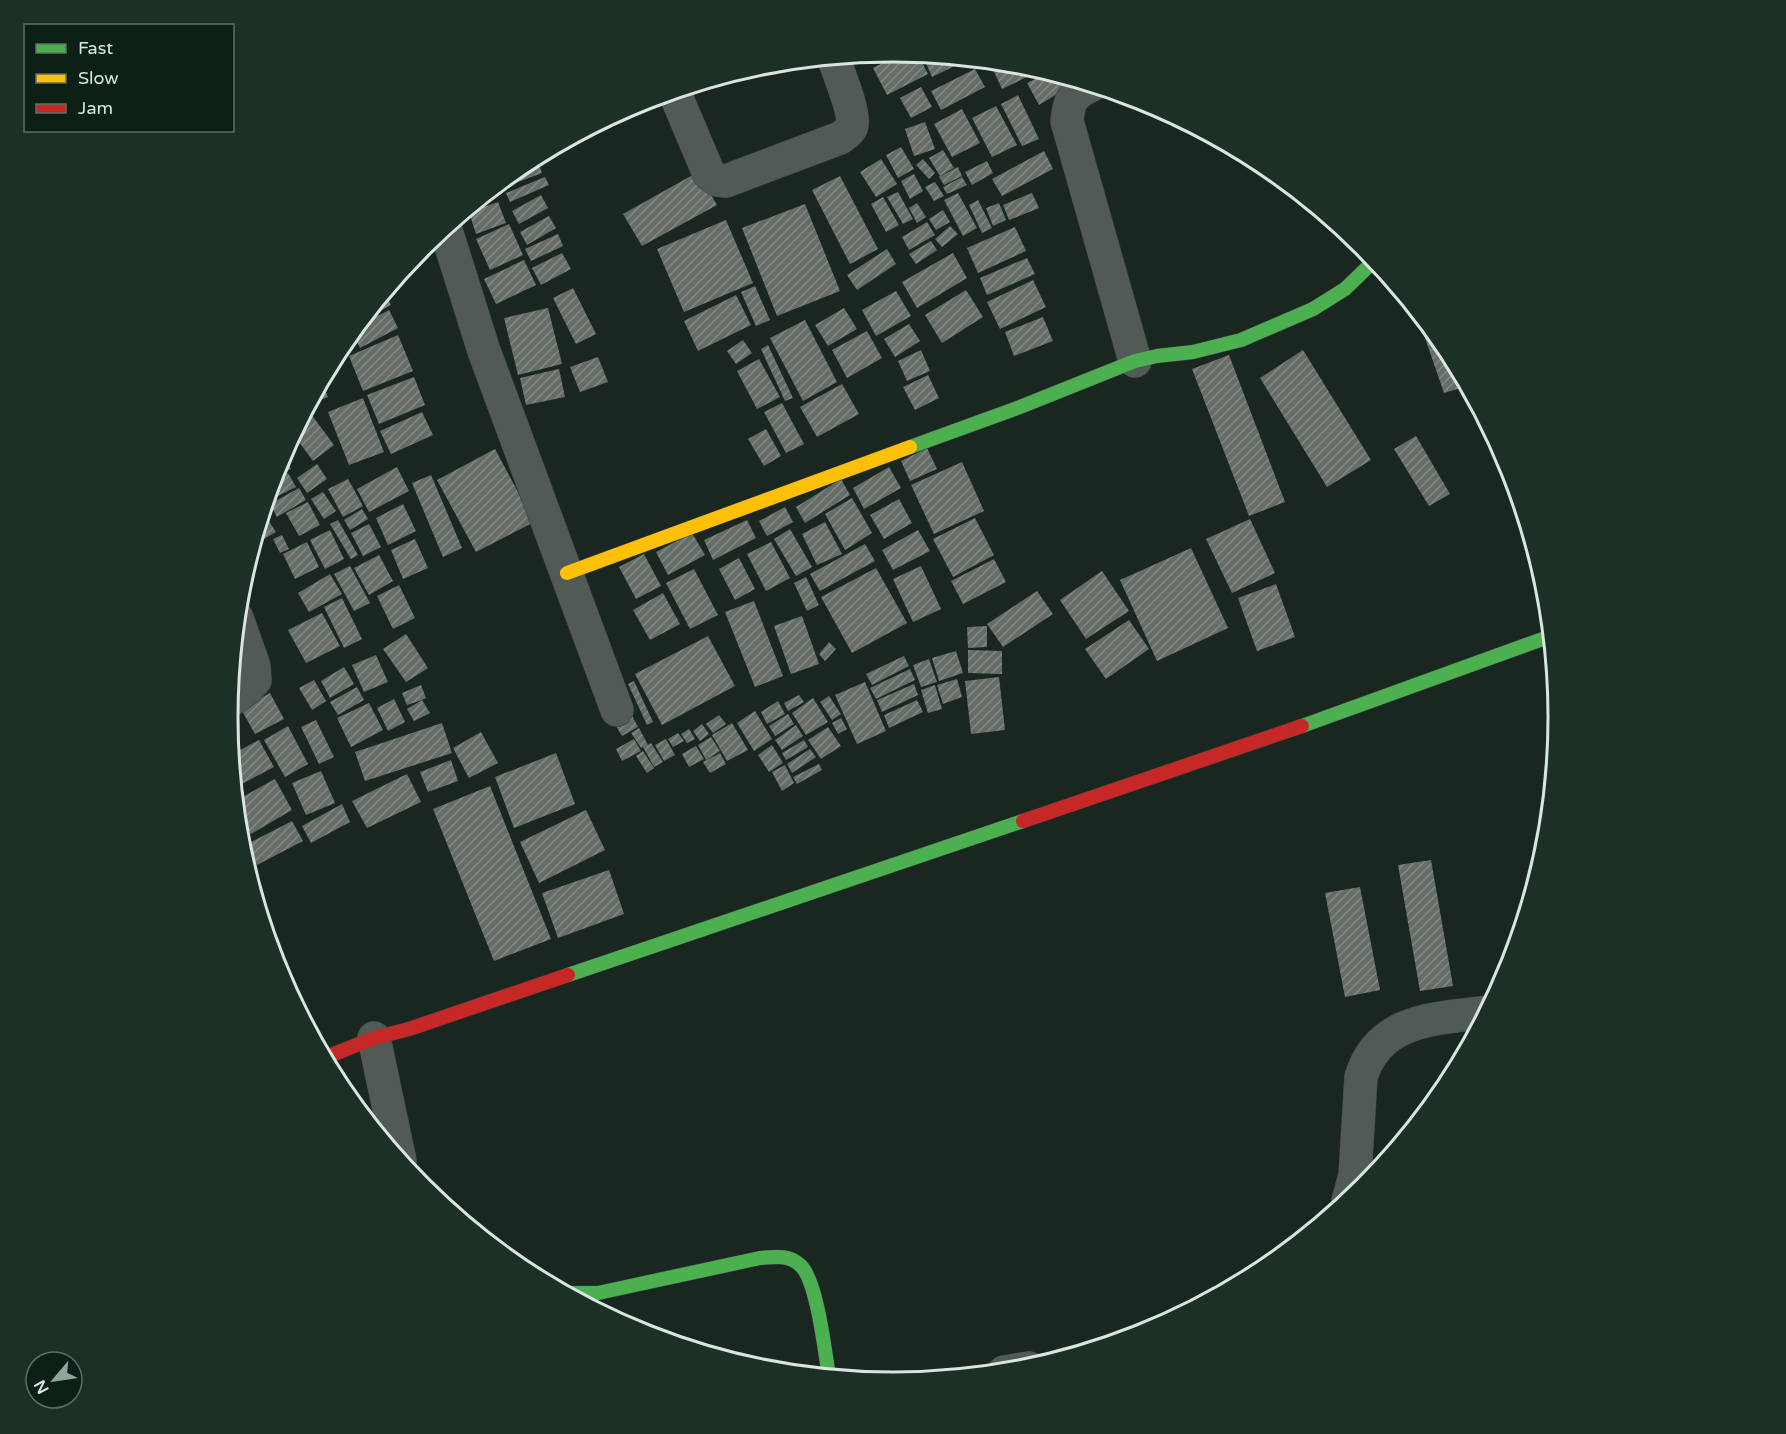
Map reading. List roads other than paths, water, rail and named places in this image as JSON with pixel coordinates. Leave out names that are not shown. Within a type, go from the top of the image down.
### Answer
[{"type":"street","points":[[677,98],[709,174],[717,180],[726,181],[848,133],[852,125],[851,113],[835,64]]},
{"type":"street","points":[[1082,89],[1076,92],[1068,109],[1067,121],[1135,361]]},
{"type":"street","points":[[448,236],[484,351],[617,710]]},
{"type":"street","points":[[567,573],[1020,407],[1135,361],[1192,352],[1241,340],[1321,304],[1345,289],[1369,266]]},
{"type":"street","points":[[239,695],[255,680],[254,666],[243,633]]},
{"type":"street","points":[[331,1055],[374,1038],[409,1029],[1286,732],[1544,639]]},
{"type":"street","points":[[1352,1185],[1355,1175],[1361,1077],[1365,1062],[1389,1035],[1405,1026],[1478,1013]]},
{"type":"street","points":[[374,1038],[397,1145]]},
{"type":"street","points":[[580,1293],[598,1293],[760,1258],[784,1256],[801,1265],[812,1285],[828,1369]]}]
